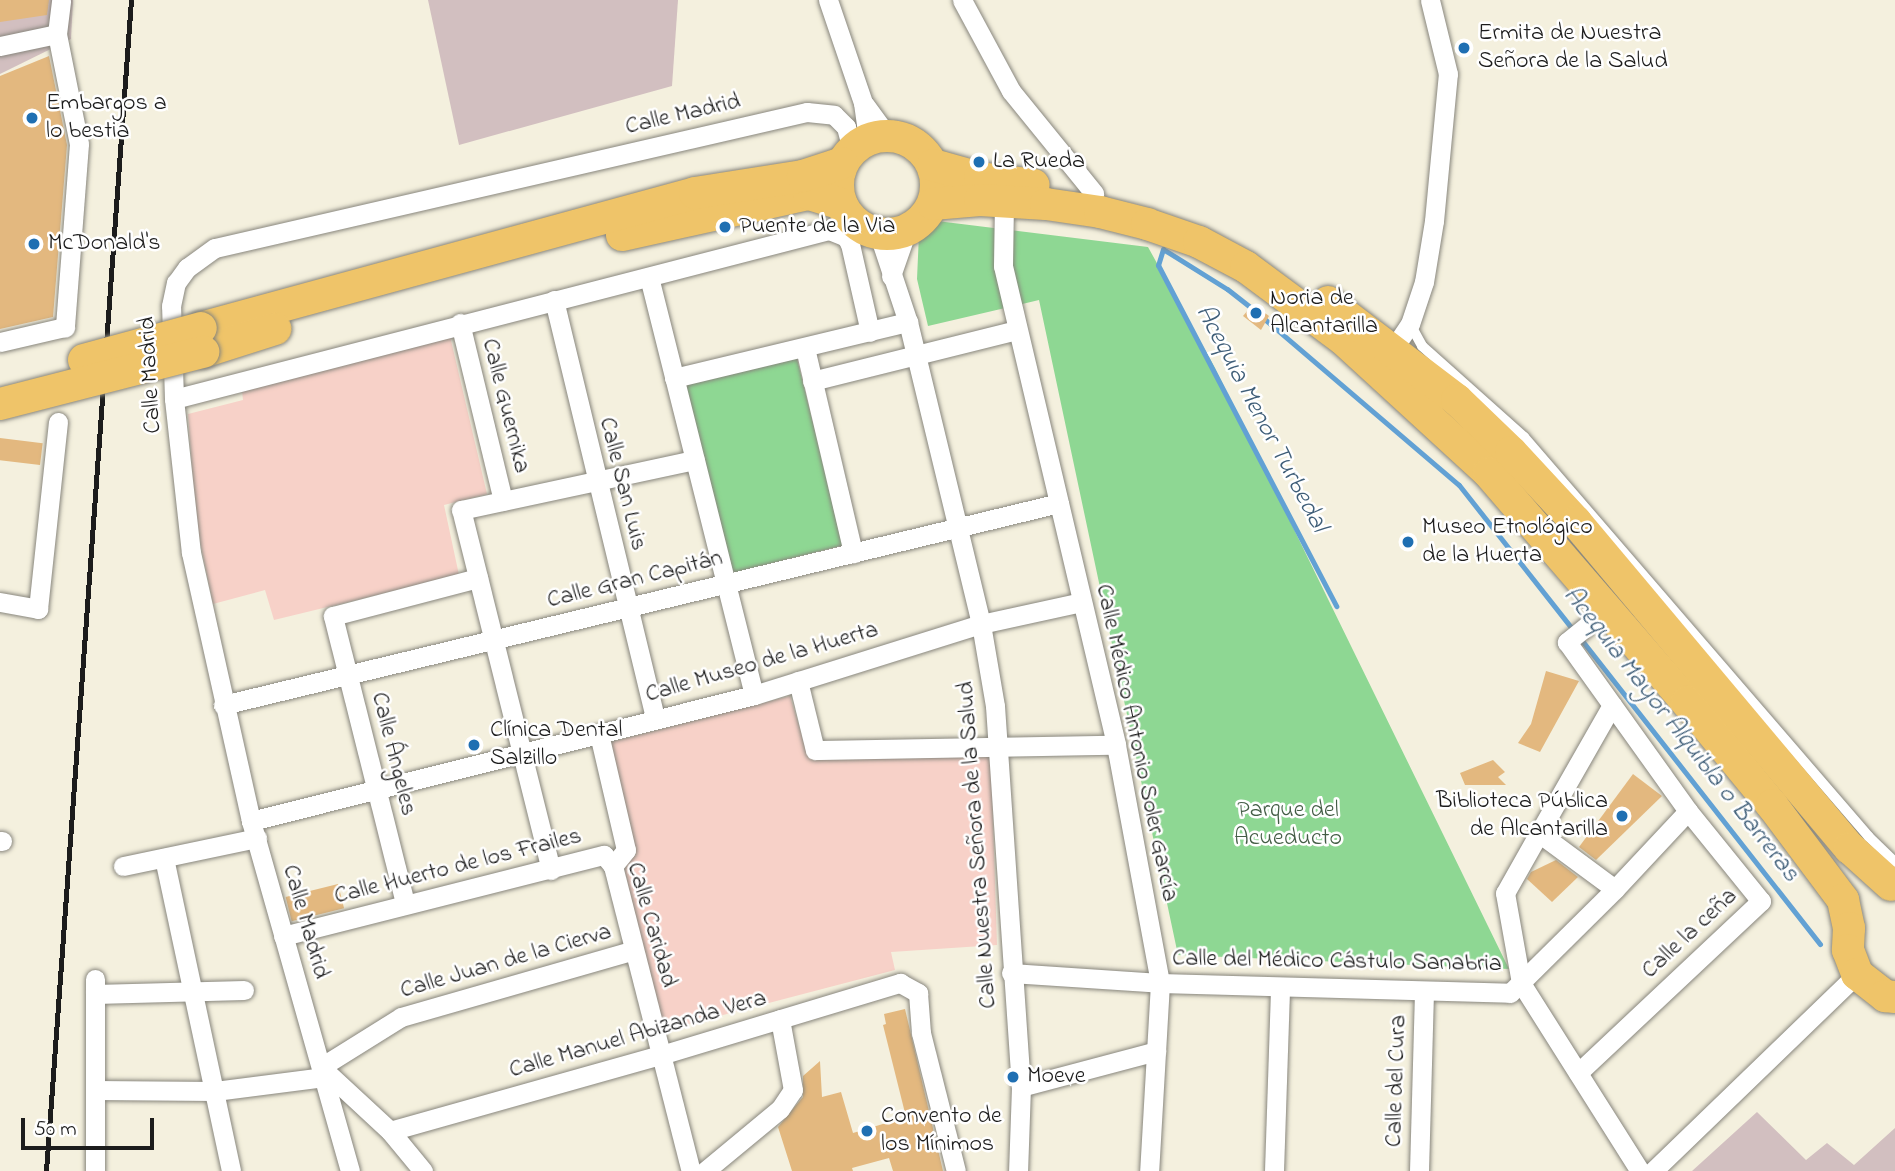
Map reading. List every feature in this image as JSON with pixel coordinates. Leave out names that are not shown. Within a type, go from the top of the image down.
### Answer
[{"type":"main road","points":[[0,404],[202,340],[695,193],[803,176],[862,147],[906,139],[922,149],[933,165],[937,184],[933,204],[923,219],[892,231],[869,231],[852,220],[841,204],[837,185],[862,147]]},
{"type":"main road","points":[[933,165],[980,178],[1094,193],[1196,222],[1244,246],[1401,336],[1457,400],[1576,522],[1850,848],[1894,877],[1857,909],[1849,928]]},
{"type":"main road","points":[[0,383],[202,340],[689,218],[809,194],[841,204]]},
{"type":"main road","points":[[933,204],[980,200],[1004,202],[1100,212],[1147,223],[1199,242],[1246,267],[1343,339],[1489,472],[1608,609],[1772,805],[1843,900],[1849,928],[1847,950],[1857,974],[1885,996],[1895,997]]},
{"type":"street","points":[[0,342],[65,327],[79,144],[57,34],[61,0]]},
{"type":"street","points":[[828,0],[863,103],[862,147]]},
{"type":"street","points":[[962,0],[1011,91],[1094,193]]},
{"type":"street","points":[[1401,336],[1424,282],[1434,221],[1448,74],[1430,0]]},
{"type":"street","points":[[0,46],[57,34]]},
{"type":"street","name":"Calle Madrid","points":[[350,1171],[254,830],[223,705],[191,553],[174,399],[171,306],[176,283],[187,268],[215,248],[807,112],[832,114],[862,147]]},
{"type":"street","name":"Calle Médico Antonio Soler García","points":[[1004,202],[1003,266],[1116,745],[1160,983],[1149,1171]]},
{"type":"street","points":[[174,399],[460,323],[829,230],[839,232],[850,244],[870,332]]},
{"type":"street","points":[[891,276],[892,231]]},
{"type":"street","name":"Calle Nuestra Señora de la Salud","points":[[892,231],[891,276],[908,322],[958,528],[981,624],[995,706],[1011,973],[1021,1087],[1018,1171]]},
{"type":"street","points":[[649,277],[754,695]]},
{"type":"street","name":"Calle San Luis","points":[[554,300],[595,481],[655,719]]},
{"type":"street","points":[[674,378],[908,322]]},
{"type":"street","name":"Calle Guernika","points":[[460,323],[503,501]]},
{"type":"street","points":[[812,380],[1017,330]]},
{"type":"street","points":[[804,348],[853,553]]},
{"type":"street","points":[[0,602],[38,609],[58,422]]},
{"type":"street","points":[[551,870],[461,510],[695,460]]},
{"type":"street","name":"Calle Gran Capitán","points":[[223,705],[1059,503]]},
{"type":"street","name":"Calle Ángeles","points":[[405,903],[333,616],[478,579]]},
{"type":"street","name":"Calle Museo de la Huerta","points":[[123,866],[164,858],[376,789],[754,695],[981,624],[1082,603]]},
{"type":"street","points":[[1521,983],[1688,811],[1567,642],[1608,609]]},
{"type":"street","points":[[798,681],[815,750],[1116,745]]},
{"type":"street","points":[[1521,983],[1505,892],[1612,705]]},
{"type":"street","points":[[599,734],[626,850],[608,861]]},
{"type":"street","name":"Calle la ceña","points":[[1578,1073],[1761,901],[1688,811]]},
{"type":"street","points":[[1539,833],[1615,889]]},
{"type":"street","points":[[164,858],[231,1171]]},
{"type":"street","name":"Calle Huerto de los Frailes","points":[[283,936],[405,903],[551,870],[608,861]]},
{"type":"street","name":"Calle Caridad","points":[[608,861],[691,1171]]},
{"type":"street","name":"Calle Juan de la Cierva","points":[[323,1072],[401,1017],[634,950]]},
{"type":"street","name":"Calle del Médico Cástulo Sanabria","points":[[1011,973],[1160,983],[1424,992],[1510,993],[1521,983],[1640,1171]]},
{"type":"street","points":[[1653,1171],[1857,974]]},
{"type":"street","name":"Calle Manuel Abizanda Vera","points":[[390,1131],[662,1055],[900,983],[918,993],[921,1032],[956,1171]]},
{"type":"street","points":[[95,1171],[95,987],[244,990]]},
{"type":"street","points":[[1274,1171],[1280,987]]},
{"type":"street","name":"Calle del Cura","points":[[1419,1171],[1424,992]]},
{"type":"street","points":[[705,1171],[780,1109],[793,1090],[780,1019]]},
{"type":"street","points":[[1021,1087],[1156,1051]]},
{"type":"street","points":[[95,1090],[215,1091],[323,1072],[390,1131],[423,1171]]},
{"type":"shaded area","points":[[0,0],[73,0],[71,39],[0,74]]},
{"type":"shaded area","points":[[428,0],[678,0],[672,86],[459,145]]},
{"type":"shaded area","points":[[449,332],[487,494],[444,505],[459,575],[274,620],[265,590],[213,604],[196,522],[188,414],[243,400],[242,391]]},
{"type":"shaded area","points":[[790,696],[808,755],[991,756],[997,945],[891,952],[895,970],[662,1031],[622,859],[636,855],[607,743]]},
{"type":"shaded area","points":[[1757,1112],[1806,1160],[1827,1143],[1854,1165],[1895,1128],[1895,1171],[1692,1171]]},
{"type":"green space","name":"Parque del Acueducto","points":[[937,221],[1148,247],[1215,368],[1509,969],[1178,955],[1039,300],[928,326],[917,279],[919,234]]},
{"type":"green space","points":[[796,355],[843,545],[731,573],[683,383]]},
{"type":"building","points":[[0,0],[49,0],[47,15],[0,22]]},
{"type":"building","name":"McDonald's","points":[[49,56],[67,145],[53,317],[0,329],[0,76]]},
{"type":"building","points":[[1253,304],[1269,316],[1261,330],[1243,316]]},
{"type":"building","points":[[0,438],[43,443],[40,465],[0,460]]},
{"type":"building","points":[[1546,671],[1579,681],[1540,752],[1518,743],[1531,724]]},
{"type":"building","points":[[1493,760],[1505,772],[1498,777],[1506,785],[1465,785],[1460,773]]},
{"type":"building","points":[[1633,774],[1662,796],[1596,860],[1579,847]]},
{"type":"building","points":[[1556,860],[1578,877],[1552,902],[1527,879],[1531,872]]},
{"type":"building","points":[[338,884],[344,908],[292,921],[286,897]]},
{"type":"building","points":[[905,1009],[943,1171],[893,1171],[889,1158],[852,1168],[853,1171],[792,1171],[778,1127],[803,1097],[803,1076],[820,1061],[822,1097],[841,1092],[853,1133],[906,1117],[883,1025],[886,1024],[884,1014]]},
{"type":"waterway","name":"Acequia Menor Turbedal","points":[[1254,310],[1227,289],[1163,249],[1158,265],[1336,606]]},
{"type":"waterway","name":"Acequia Mayor Alquibla o Barreras","points":[[1261,316],[1459,485],[1574,631]]},
{"type":"waterway","name":"Acequia Mayor Alquibla o Barreras","points":[[1580,638],[1820,944]]},
{"type":"railway","points":[[46,1171],[131,0]]},
{"type":"place","name":"Ermita de Nuestra Señora de la Salud","points":[[1464,48]]},
{"type":"place","name":"Embargos a lo bestia","points":[[32,118]]},
{"type":"place","name":"La Rueda","points":[[979,162]]},
{"type":"place","name":"Puente de la Via","points":[[725,227]]},
{"type":"place","name":"McDonald's","points":[[34,244]]},
{"type":"place","name":"Noria de Alcantarilla","points":[[1256,313]]},
{"type":"place","name":"Museo Etnológico de la Huerta","points":[[1408,542]]},
{"type":"place","name":"Clínica Dental Salzillo","points":[[474,745]]},
{"type":"place","name":"Biblioteca Pública de Alcantarilla","points":[[1622,816]]},
{"type":"place","name":"Moeve","points":[[1013,1077]]},
{"type":"place","name":"Convento de los Mínimos","points":[[867,1131]]}]
